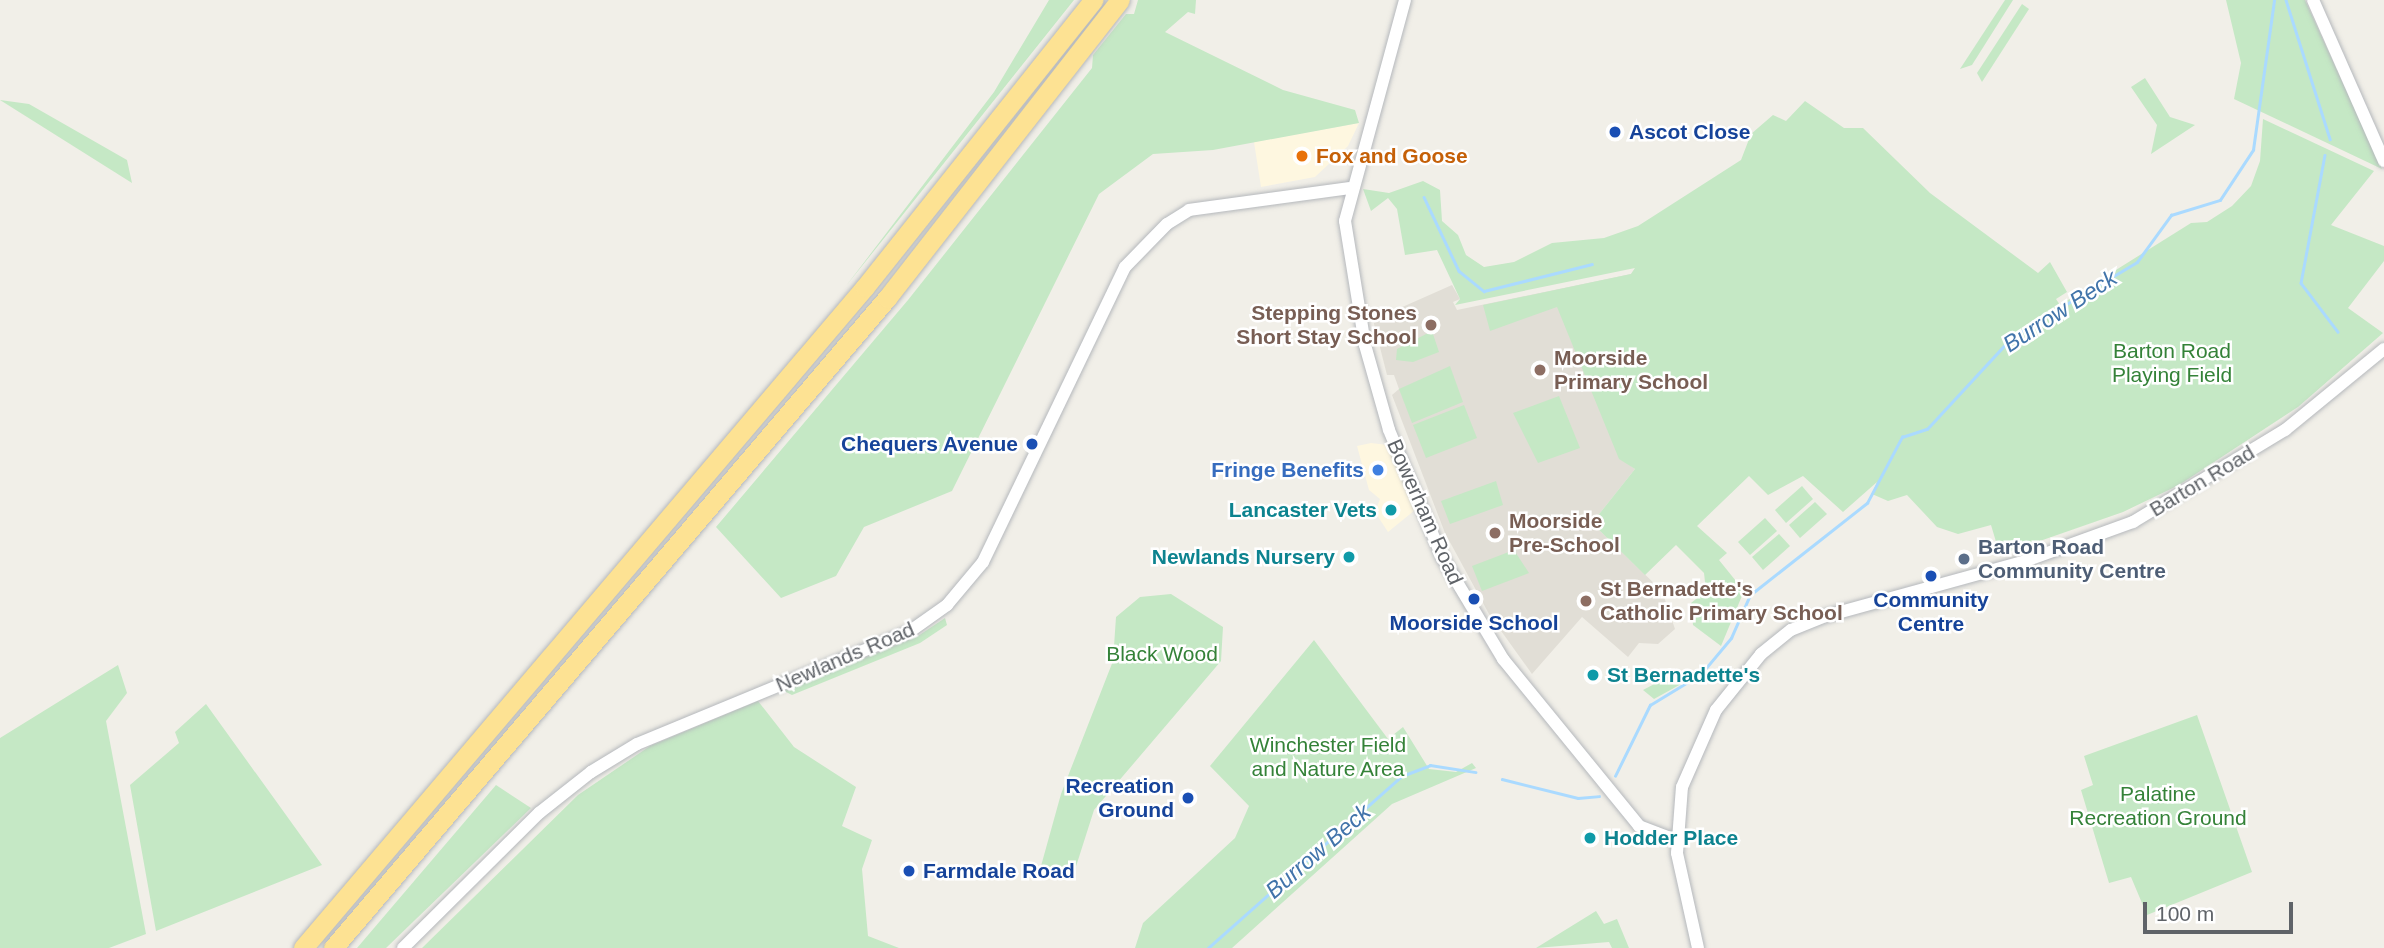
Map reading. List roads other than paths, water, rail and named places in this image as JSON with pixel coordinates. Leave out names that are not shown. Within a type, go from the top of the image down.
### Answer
[{"type":"highway","points":[[303,948],[865,287],[1093,0]]},
{"type":"highway","points":[[333,948],[887,298],[1120,0]]},
{"type":"street","name":"Bowerham Road","points":[[1405,0],[1349,188],[1345,236],[1368,355],[1389,430],[1442,558],[1503,659],[1627,813],[1647,832],[1676,841]]},
{"type":"street","points":[[2313,0],[2384,161]]},
{"type":"street","name":"Newlands Road","points":[[403,948],[539,813],[591,772],[637,744],[909,632],[947,605],[983,562],[1125,268],[1167,224],[1189,211],[1349,188]]},
{"type":"street","name":"Barton Road","points":[[1676,841],[1682,788],[1716,710],[1744,670],[1791,630],[2133,522],[2285,430],[2384,349]]},
{"type":"street","points":[[1676,841],[1698,948]]},
{"type":"waterway","name":"Burrow Beck","points":[[1615,776],[1650,705],[1701,674],[1731,638],[1750,595],[1867,503],[1902,437],[1927,429],[2013,336],[2137,262],[2171,215],[2220,200],[2253,150],[2274,0]]},
{"type":"waterway","points":[[2286,0],[2330,139]]},
{"type":"waterway","points":[[2325,155],[2301,283],[2338,332]]},
{"type":"waterway","points":[[1424,197],[1459,271],[1484,291],[1592,264]]},
{"type":"waterway","name":"Burrow Beck","points":[[1208,948],[1402,776],[1430,765],[1475,772]]},
{"type":"waterway","name":"Burrow Beck","points":[[1502,779],[1578,798],[1599,796]]},
{"type":"place","name":"Ascot Close","points":[[1615,132]]},
{"type":"place","name":"Fox and Goose","points":[[1302,156]]},
{"type":"place","name":"Stepping Stones Short Stay School","points":[[1431,325]]},
{"type":"place","name":"Moorside Primary School","points":[[1540,370]]},
{"type":"place","name":"Chequers Avenue","points":[[1032,444]]},
{"type":"place","name":"Fringe Benefits","points":[[1378,470]]},
{"type":"place","name":"Lancaster Vets","points":[[1391,510]]},
{"type":"place","name":"Moorside Pre-School","points":[[1495,533]]},
{"type":"place","name":"Newlands Nursery","points":[[1349,557]]},
{"type":"place","name":"Barton Road Community Centre","points":[[1964,559]]},
{"type":"place","name":"Community Centre","points":[[1931,576]]},
{"type":"place","name":"Moorside School","points":[[1474,599]]},
{"type":"place","name":"St Bernadette's Catholic Primary School","points":[[1586,601]]},
{"type":"place","name":"St Bernadette's","points":[[1593,675]]},
{"type":"place","name":"Recreation Ground","points":[[1188,798]]},
{"type":"place","name":"Hodder Place","points":[[1590,838]]},
{"type":"place","name":"Farmdale Road","points":[[909,871]]},
{"type":"park label","name":"Barton Road Playing Field","points":[[2172,363]]},
{"type":"park label","name":"Black Wood","points":[[1162,654]]},
{"type":"park label","name":"Winchester Field and Nature Area","points":[[1328,757]]},
{"type":"park label","name":"Palatine Recreation Ground","points":[[2158,806]]}]
